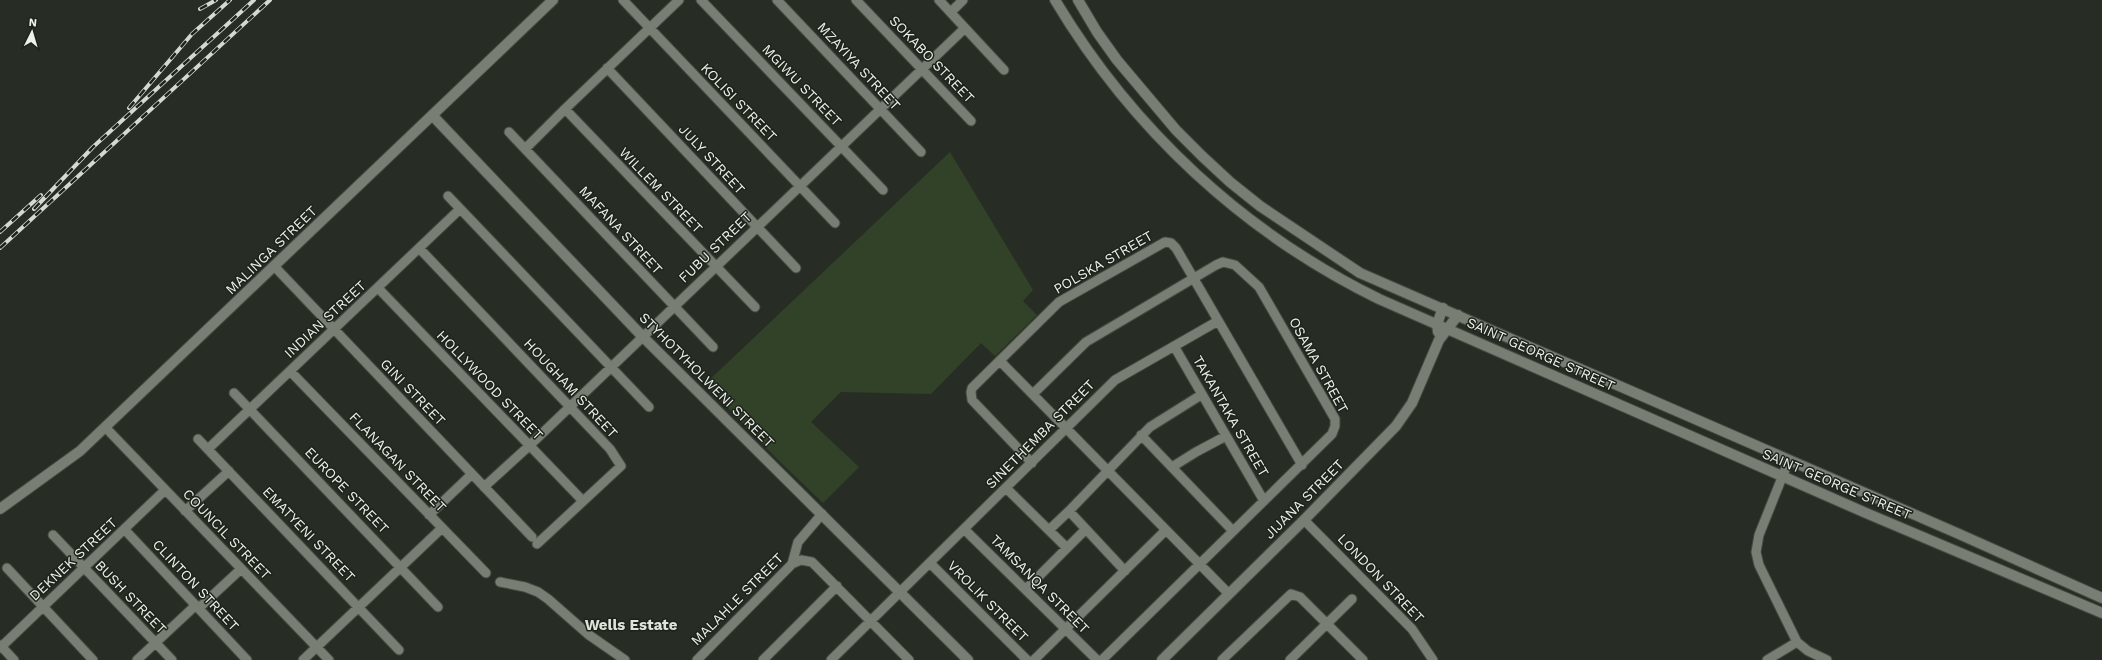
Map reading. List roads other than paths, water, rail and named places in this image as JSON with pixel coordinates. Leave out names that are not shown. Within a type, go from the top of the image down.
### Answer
[{"type":"main road","name":"MALINGA STREET","points":[[0,509],[80,450],[105,427],[553,0]]},
{"type":"main road","name":"SAINT GEORGE STREET","points":[[1055,0],[1096,64],[1126,101],[1178,157],[1240,214],[1294,252],[1344,282],[1782,476],[2102,613]]},
{"type":"main road","name":"SAINT GEORGE STREET","points":[[1078,0],[1097,32],[1142,90],[1176,130],[1230,182],[1272,214],[1360,273],[1406,295],[1442,308],[2102,598]]},
{"type":"main road","name":"STYHOTYHOLWENI STREET","points":[[432,115],[642,336],[968,660]]},
{"type":"main road","points":[[1439,340],[1437,324],[1442,308]]},
{"type":"main road","name":"JIJANA STREET","points":[[1162,660],[1304,520],[1396,426],[1408,410],[1439,340],[1458,315]]},
{"type":"street","name":"KOLISI STREET","points":[[623,0],[835,223]]},
{"type":"street","points":[[525,149],[679,0]]},
{"type":"street","name":"MGIWU STREET","points":[[701,0],[883,190]]},
{"type":"street","name":"MZAYIYA STREET","points":[[777,0],[921,152]]},
{"type":"street","name":"SOKABO STREET","points":[[856,0],[971,121]]},
{"type":"street","points":[[939,0],[1004,70]]},
{"type":"street","points":[[951,12],[963,0]]},
{"type":"street","name":"FUBU STREET","points":[[484,487],[716,267],[756,226],[923,71],[965,28]]},
{"type":"street","name":"JULY STREET","points":[[607,68],[796,268]]},
{"type":"street","name":"WILLEM STREET","points":[[565,109],[755,307]]},
{"type":"street","name":"MAFANA STREET","points":[[509,132],[713,347]]},
{"type":"street","points":[[448,196],[649,407]]},
{"type":"street","name":"INDIAN STREET","points":[[208,449],[460,209]]},
{"type":"street","name":"POLSKA STREET","points":[[1032,463],[972,400],[970,396],[975,385],[1059,302],[1162,243],[1168,243],[1175,247],[1195,279],[1302,465]]},
{"type":"street","name":"HOUGHAM STREET","points":[[419,248],[610,449],[621,466],[534,540]]},
{"type":"street","name":"OSAMA STREET","points":[[1033,394],[1086,342],[1223,262],[1235,265],[1259,287],[1305,365],[1336,423],[1332,434],[1200,564]]},
{"type":"street","name":"GINI STREET","points":[[274,266],[534,540]]},
{"type":"street","name":"HOLLYWOOD STREET","points":[[378,288],[528,446],[582,500]]},
{"type":"street","name":"SINETHEMBA STREET","points":[[837,658],[871,621],[964,528],[1115,380],[1218,321]]},
{"type":"street","name":"TAKANTAKA STREET","points":[[1174,346],[1264,501]]},
{"type":"street","points":[[1000,361],[1229,594]]},
{"type":"street","name":"FLANAGAN STREET","points":[[290,371],[486,573]]},
{"type":"street","name":"EUROPE STREET","points":[[234,393],[438,607]]},
{"type":"street","points":[[1049,530],[1141,435],[1150,427],[1201,394]]},
{"type":"street","name":"COUNCIL STREET","points":[[105,427],[329,660]]},
{"type":"street","points":[[1141,435],[1233,531]]},
{"type":"street","points":[[1172,467],[1226,436]]},
{"type":"street","name":"EMATYENI STREET","points":[[198,438],[399,650]]},
{"type":"street","points":[[1789,460],[1759,535],[1756,552],[1759,566],[1797,642],[1808,651],[1826,660]]},
{"type":"street","points":[[185,511],[229,471]]},
{"type":"street","points":[[429,515],[472,474]]},
{"type":"street","points":[[1006,488],[1067,548]]},
{"type":"street","name":"DEKNEK STREET","points":[[1,647],[125,530],[165,490]]},
{"type":"street","points":[[1069,511],[1085,530],[1125,571]]},
{"type":"street","points":[[792,564],[798,542],[822,514]]},
{"type":"street","name":"LONDON STREET","points":[[1304,520],[1412,629],[1432,660]]},
{"type":"street","points":[[303,660],[442,528]]},
{"type":"street","name":"TAMSANQA STREET","points":[[964,528],[1097,660]]},
{"type":"street","name":"CLINTON STREET","points":[[125,530],[248,660]]},
{"type":"street","points":[[1026,589],[1085,530]]},
{"type":"street","points":[[1034,660],[1166,530]]},
{"type":"street","name":"BUSH STREET","points":[[53,535],[172,660]]},
{"type":"street","name":"MALAHLE STREET","points":[[696,660],[792,564],[801,560],[812,562],[909,660]]},
{"type":"street","name":"VROLIK STREET","points":[[930,562],[1027,660]]},
{"type":"street","points":[[1102,660],[1200,564]]},
{"type":"street","points":[[7,568],[93,660]]},
{"type":"street","points":[[137,660],[241,569]]},
{"type":"street","points":[[500,582],[525,587],[538,592],[548,599],[588,635],[625,660]]},
{"type":"street","points":[[763,660],[837,586]]},
{"type":"street","points":[[1222,660],[1291,594],[1300,596],[1363,660]]},
{"type":"street","points":[[1292,659],[1352,599]]},
{"type":"street","points":[[1767,660],[1797,642]]},
{"type":"street","points":[[1,647],[14,660]]},
{"type":"railway","points":[[200,9],[216,0]]},
{"type":"railway","points":[[129,108],[192,34],[230,0]]},
{"type":"railway","points":[[34,209],[93,147],[254,0]]},
{"type":"railway","points":[[0,248],[270,0]]},
{"type":"railway","points":[[0,232],[41,195]]},
{"type":"district","name":"Wells Estate","points":[[631,625]]}]
